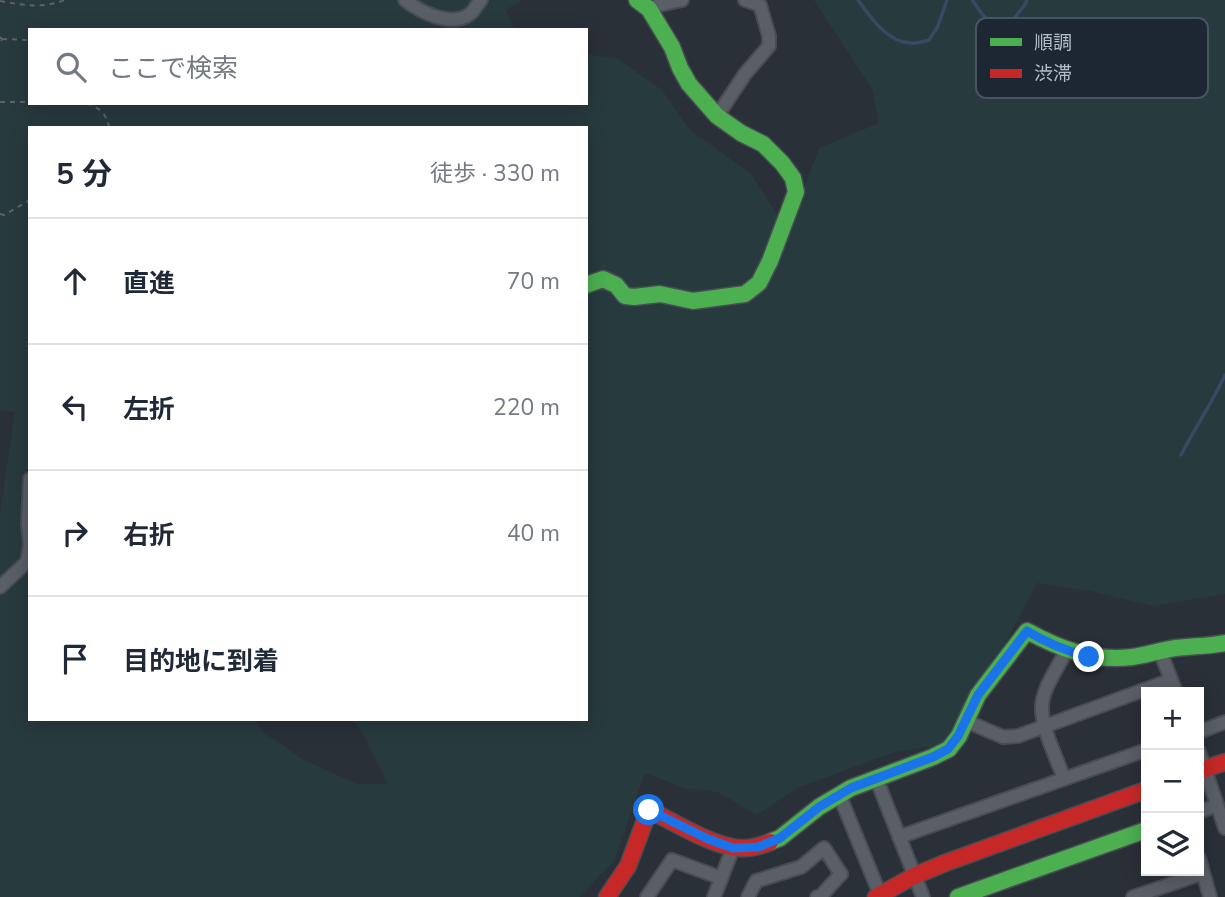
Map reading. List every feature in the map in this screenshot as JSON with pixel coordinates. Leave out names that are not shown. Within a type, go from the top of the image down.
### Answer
[{"type":"street","points":[[405,0],[435,16],[453,19],[469,15],[481,0]]},
{"type":"street","points":[[643,5],[655,6],[682,0]]},
{"type":"street","points":[[717,116],[745,74],[769,47],[769,36],[760,5],[745,0]]},
{"type":"street","points":[[588,284],[603,279],[616,285],[625,296],[660,294],[693,301],[745,294],[759,283],[770,261],[796,192],[788,170],[763,144],[717,116],[689,84],[672,47],[643,5]]},
{"type":"street","points":[[0,587],[27,562],[28,556]]},
{"type":"street","points":[[607,897],[628,866],[649,810],[708,839],[733,848],[758,847],[780,838],[839,794],[948,749],[958,736],[978,695],[1027,631],[1066,651],[1089,657],[1114,659],[1160,651],[1224,648]]},
{"type":"street","points":[[1064,779],[1045,725],[1042,705],[1047,688],[1066,651]]},
{"type":"street","points":[[966,721],[1003,737],[1018,736],[1045,725],[1173,686],[1160,651]]},
{"type":"street","points":[[1204,730],[1225,722]]},
{"type":"street","points":[[899,837],[1141,752]]},
{"type":"street","points":[[1204,769],[1225,762]]},
{"type":"street","points":[[1204,775],[1225,828]]},
{"type":"street","points":[[876,778],[923,897]]},
{"type":"street","points":[[839,794],[879,896],[914,876],[945,863],[1141,792]]},
{"type":"street","points":[[1204,810],[1217,805]]},
{"type":"street","points":[[958,897],[1141,833]]},
{"type":"street","points":[[713,897],[733,848]]},
{"type":"street","points":[[748,897],[756,881],[801,867],[824,848],[841,874],[817,897]]},
{"type":"street","points":[[648,897],[672,860],[721,878]]},
{"type":"street","points":[[1133,897],[1194,876]]},
{"type":"street","points":[[1204,876],[1210,897]]},
{"type":"path","points":[[0,1],[41,6],[65,0]]},
{"type":"path","points":[[0,44],[1,38],[28,40]]},
{"type":"path","points":[[0,102],[28,102]]},
{"type":"path","points":[[91,105],[103,111],[109,126]]},
{"type":"path","points":[[0,215],[28,201]]},
{"type":"green space","points":[[0,0],[522,0],[506,10],[514,28],[28,28],[28,105],[588,105],[588,54],[618,59],[662,90],[689,129],[751,174],[788,231],[819,148],[879,123],[872,89],[814,0],[1225,0],[1225,594],[1153,606],[1090,591],[1037,583],[953,743],[895,752],[797,788],[757,815],[718,792],[684,788],[645,773],[614,861],[579,897],[0,897],[0,513],[15,412],[0,410]]},
{"type":"waterway","points":[[858,0],[887,34],[903,42],[913,43],[929,40],[938,26],[947,0]]},
{"type":"waterway","points":[[972,0],[986,18]]},
{"type":"waterway","points":[[1014,18],[1027,0]]},
{"type":"waterway","points":[[1181,455],[1225,375]]},
{"type":"traffic: fast","points":[[588,284],[603,279],[616,285],[625,296],[660,294],[693,301],[745,294],[759,283],[796,192],[793,178],[782,163],[763,144],[717,116],[689,84],[672,47],[649,9],[637,0]]},
{"type":"traffic: fast","points":[[770,842],[780,838],[819,807],[851,788],[949,749],[959,736],[978,695],[1027,631],[1078,653],[1104,658],[1132,657],[1176,648],[1225,643]]},
{"type":"traffic: fast","points":[[958,897],[1141,832]]},
{"type":"traffic: jam","points":[[1204,769],[1225,762]]},
{"type":"traffic: jam","points":[[876,897],[945,863],[1141,792]]},
{"type":"traffic: jam","points":[[607,897],[628,866],[649,810],[700,836],[731,847],[751,848],[770,842]]},
{"type":"route","points":[[649,810],[708,839],[733,848],[758,847],[780,838],[839,794],[948,749],[958,736],[978,695],[1027,631],[1066,651],[1089,657]]}]
